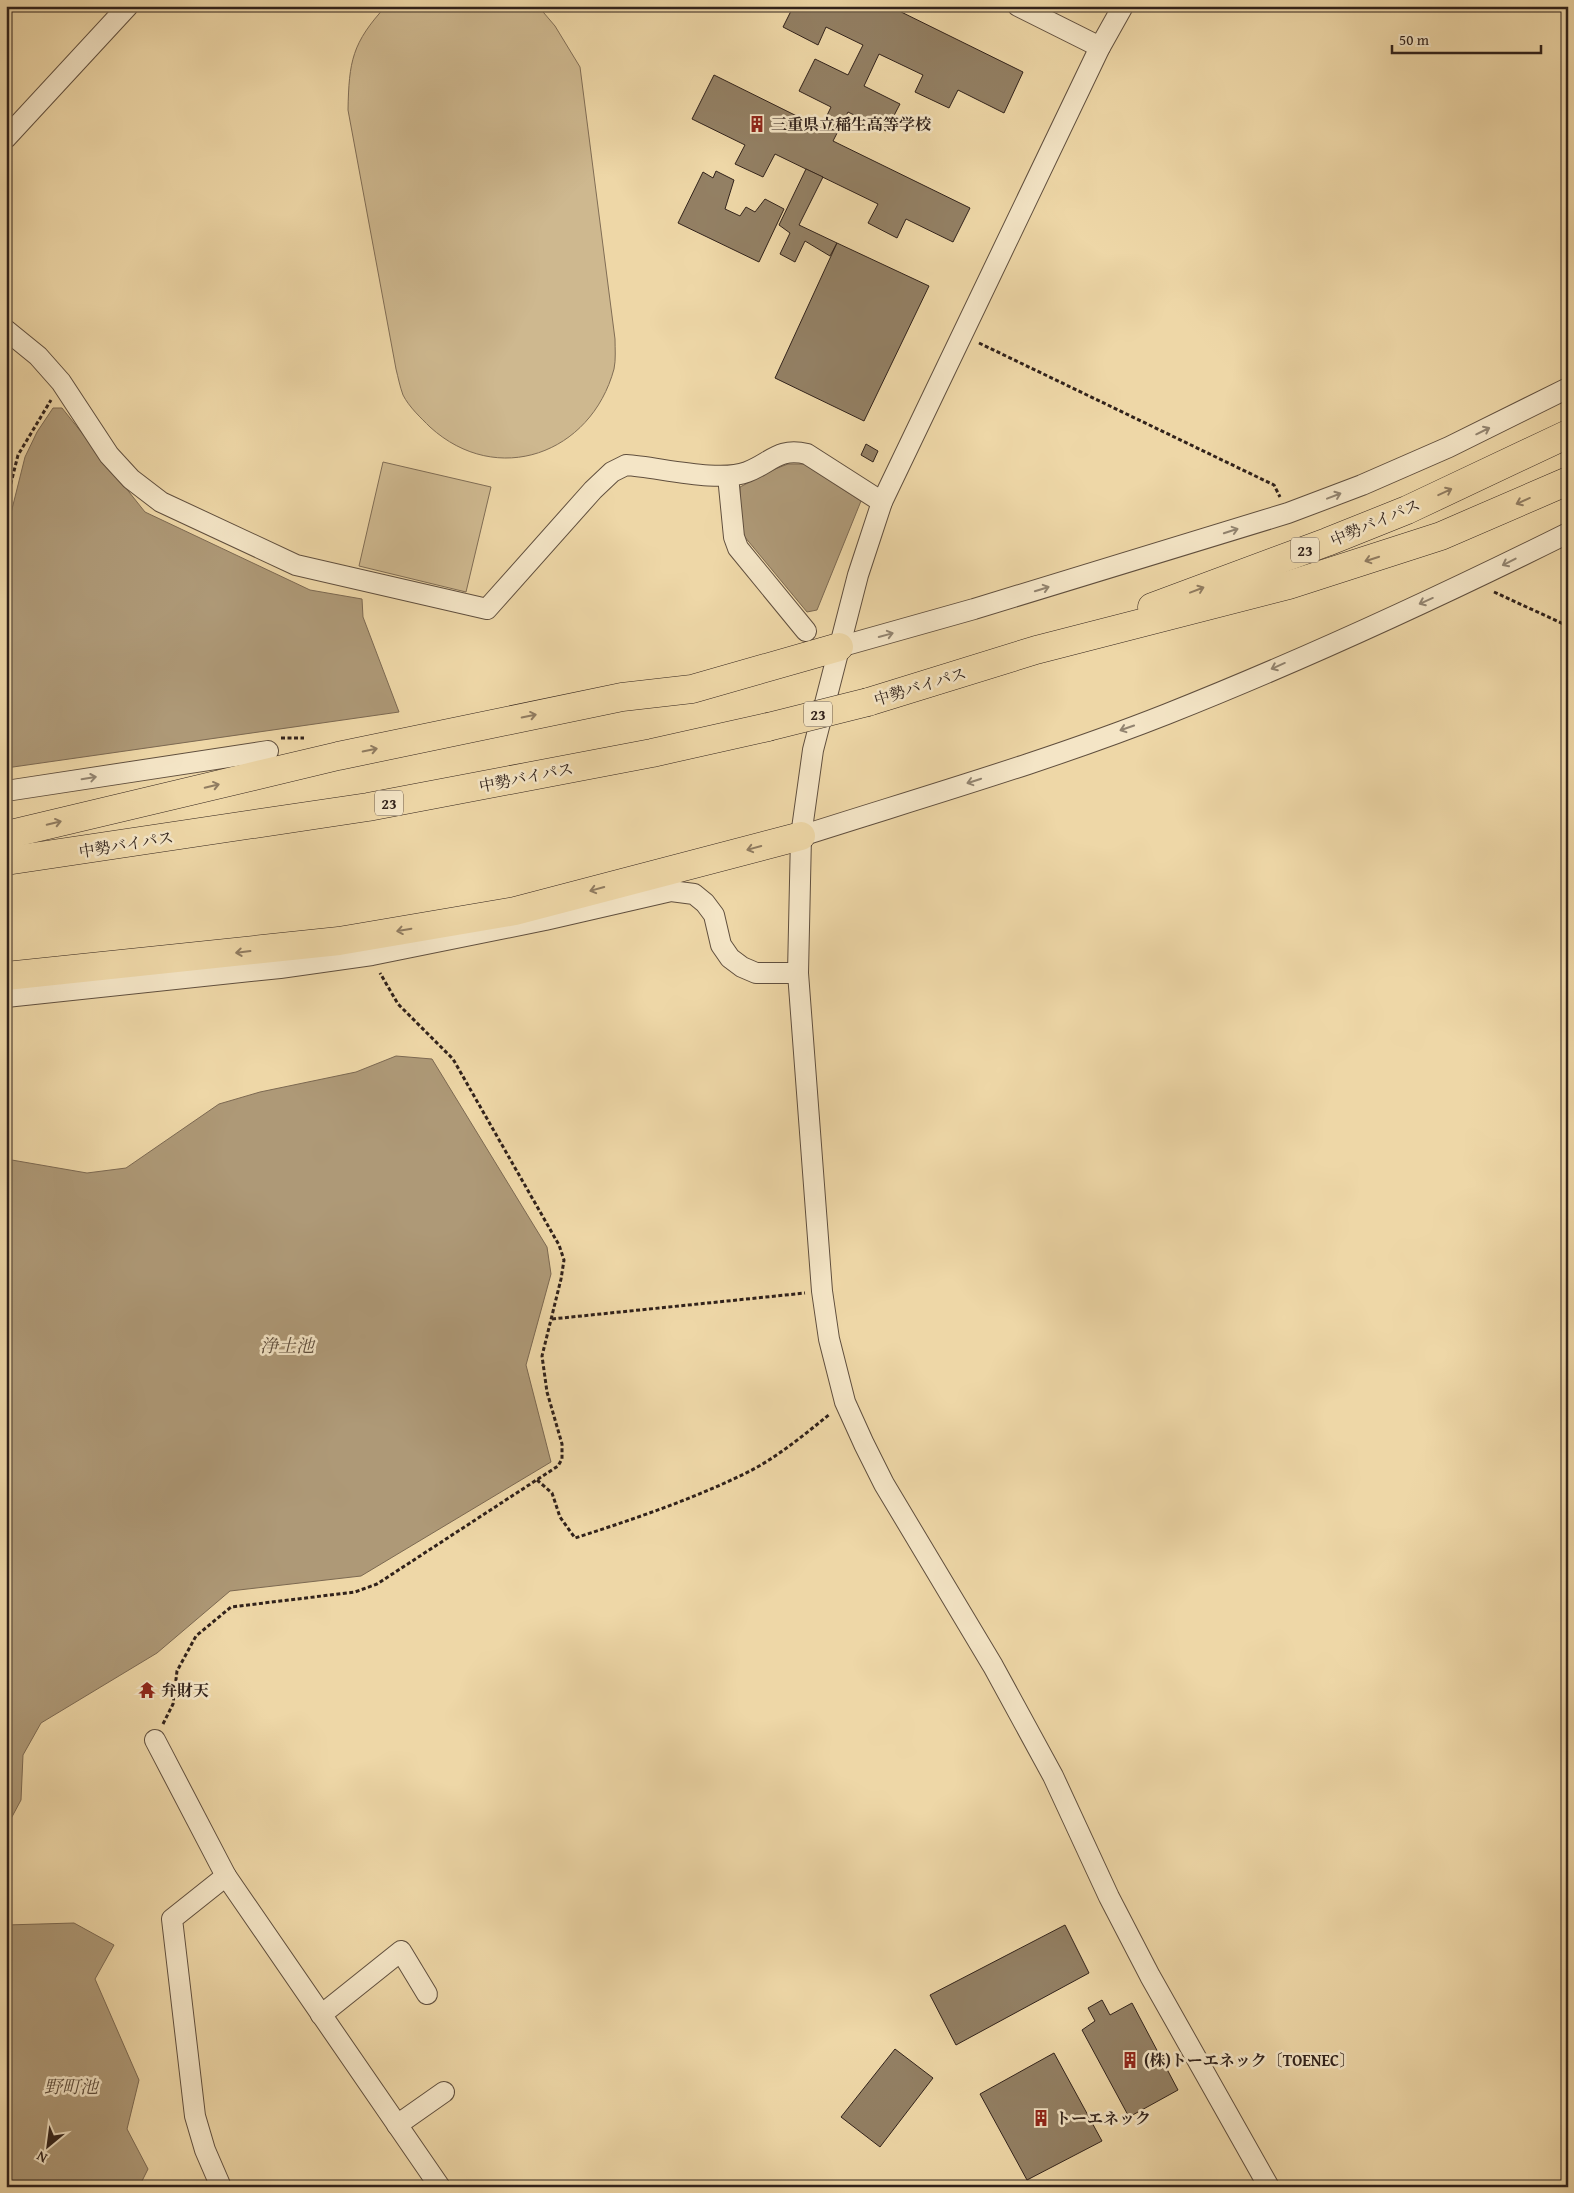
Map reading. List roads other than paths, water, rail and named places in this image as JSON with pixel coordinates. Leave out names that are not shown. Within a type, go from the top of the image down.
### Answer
[{"type":"highway","name":"中勢バイパス","points":[[1036,650],[1408,510],[1568,434]]},
{"type":"highway","name":"中勢バイパス","points":[[6,861],[368,807],[652,753],[768,727],[868,702],[1036,650],[1289,585],[1441,536],[1568,481]]},
{"type":"highway","points":[[6,835],[338,756],[622,697],[692,689],[839,647]]},
{"type":"highway","points":[[6,976],[181,960],[339,941],[505,913],[801,836]]},
{"type":"street","points":[[6,138],[128,6]]},
{"type":"street","points":[[1018,6],[1100,47]]},
{"type":"street","points":[[1123,6],[1100,47],[882,502],[858,575],[813,750],[801,836],[798,974],[822,1292],[829,1339],[845,1402],[884,1484],[998,1674],[1053,1776],[1109,1897],[1150,1976],[1269,2187]]},
{"type":"street","points":[[6,330],[38,356],[61,382],[109,455],[131,478],[161,502],[296,565],[487,609],[593,490],[612,472],[626,465],[728,476],[748,472],[778,454],[795,451],[807,454],[882,502]]},
{"type":"street","points":[[839,647],[965,612],[1288,513],[1362,485],[1449,446],[1568,388]]},
{"type":"street","points":[[728,476],[734,537],[738,548],[806,631]]},
{"type":"street","points":[[801,836],[1007,770],[1166,714],[1471,581],[1568,533]]},
{"type":"street","points":[[6,791],[268,751]]},
{"type":"street","points":[[6,997],[280,968],[372,955],[545,920],[671,891],[694,894],[705,903],[714,915],[721,945],[730,958],[742,967],[756,973],[798,974]]},
{"type":"street","points":[[155,1740],[226,1876],[440,2187]]},
{"type":"street","points":[[221,2187],[205,2150],[195,2116],[172,1919],[226,1876]]},
{"type":"street","points":[[321,2014],[409,1947],[427,1994]]},
{"type":"street","points":[[397,2125],[444,2092]]},
{"type":"water","points":[[53,408],[62,408],[145,512],[310,590],[362,599],[363,617],[399,712],[6,768],[6,533],[25,457],[37,432]]},
{"type":"water","points":[[788,464],[804,464],[861,501],[817,610],[807,612],[744,536],[741,518],[740,487]]},
{"type":"water","name":"浄土池","points":[[396,1056],[432,1059],[547,1247],[551,1274],[526,1365],[551,1462],[361,1576],[230,1591],[157,1653],[41,1723],[23,1755],[21,1800],[6,1828],[6,1159],[87,1173],[126,1168],[219,1104],[260,1092],[356,1072]]},
{"type":"water","name":"野町池","points":[[74,1923],[114,1945],[95,1979],[139,2080],[127,2129],[148,2169],[139,2187],[6,2187],[6,1925]]},
{"type":"place","name":"三重県立稲生高等学校","points":[[757,124]]},
{"type":"place","name":"弁財天","points":[[147,1690]]},
{"type":"place","name":"(株)トーエネック〔TOENEC〕","points":[[1130,2060]]},
{"type":"place","name":"トーエネック","points":[[1041,2118]]}]
